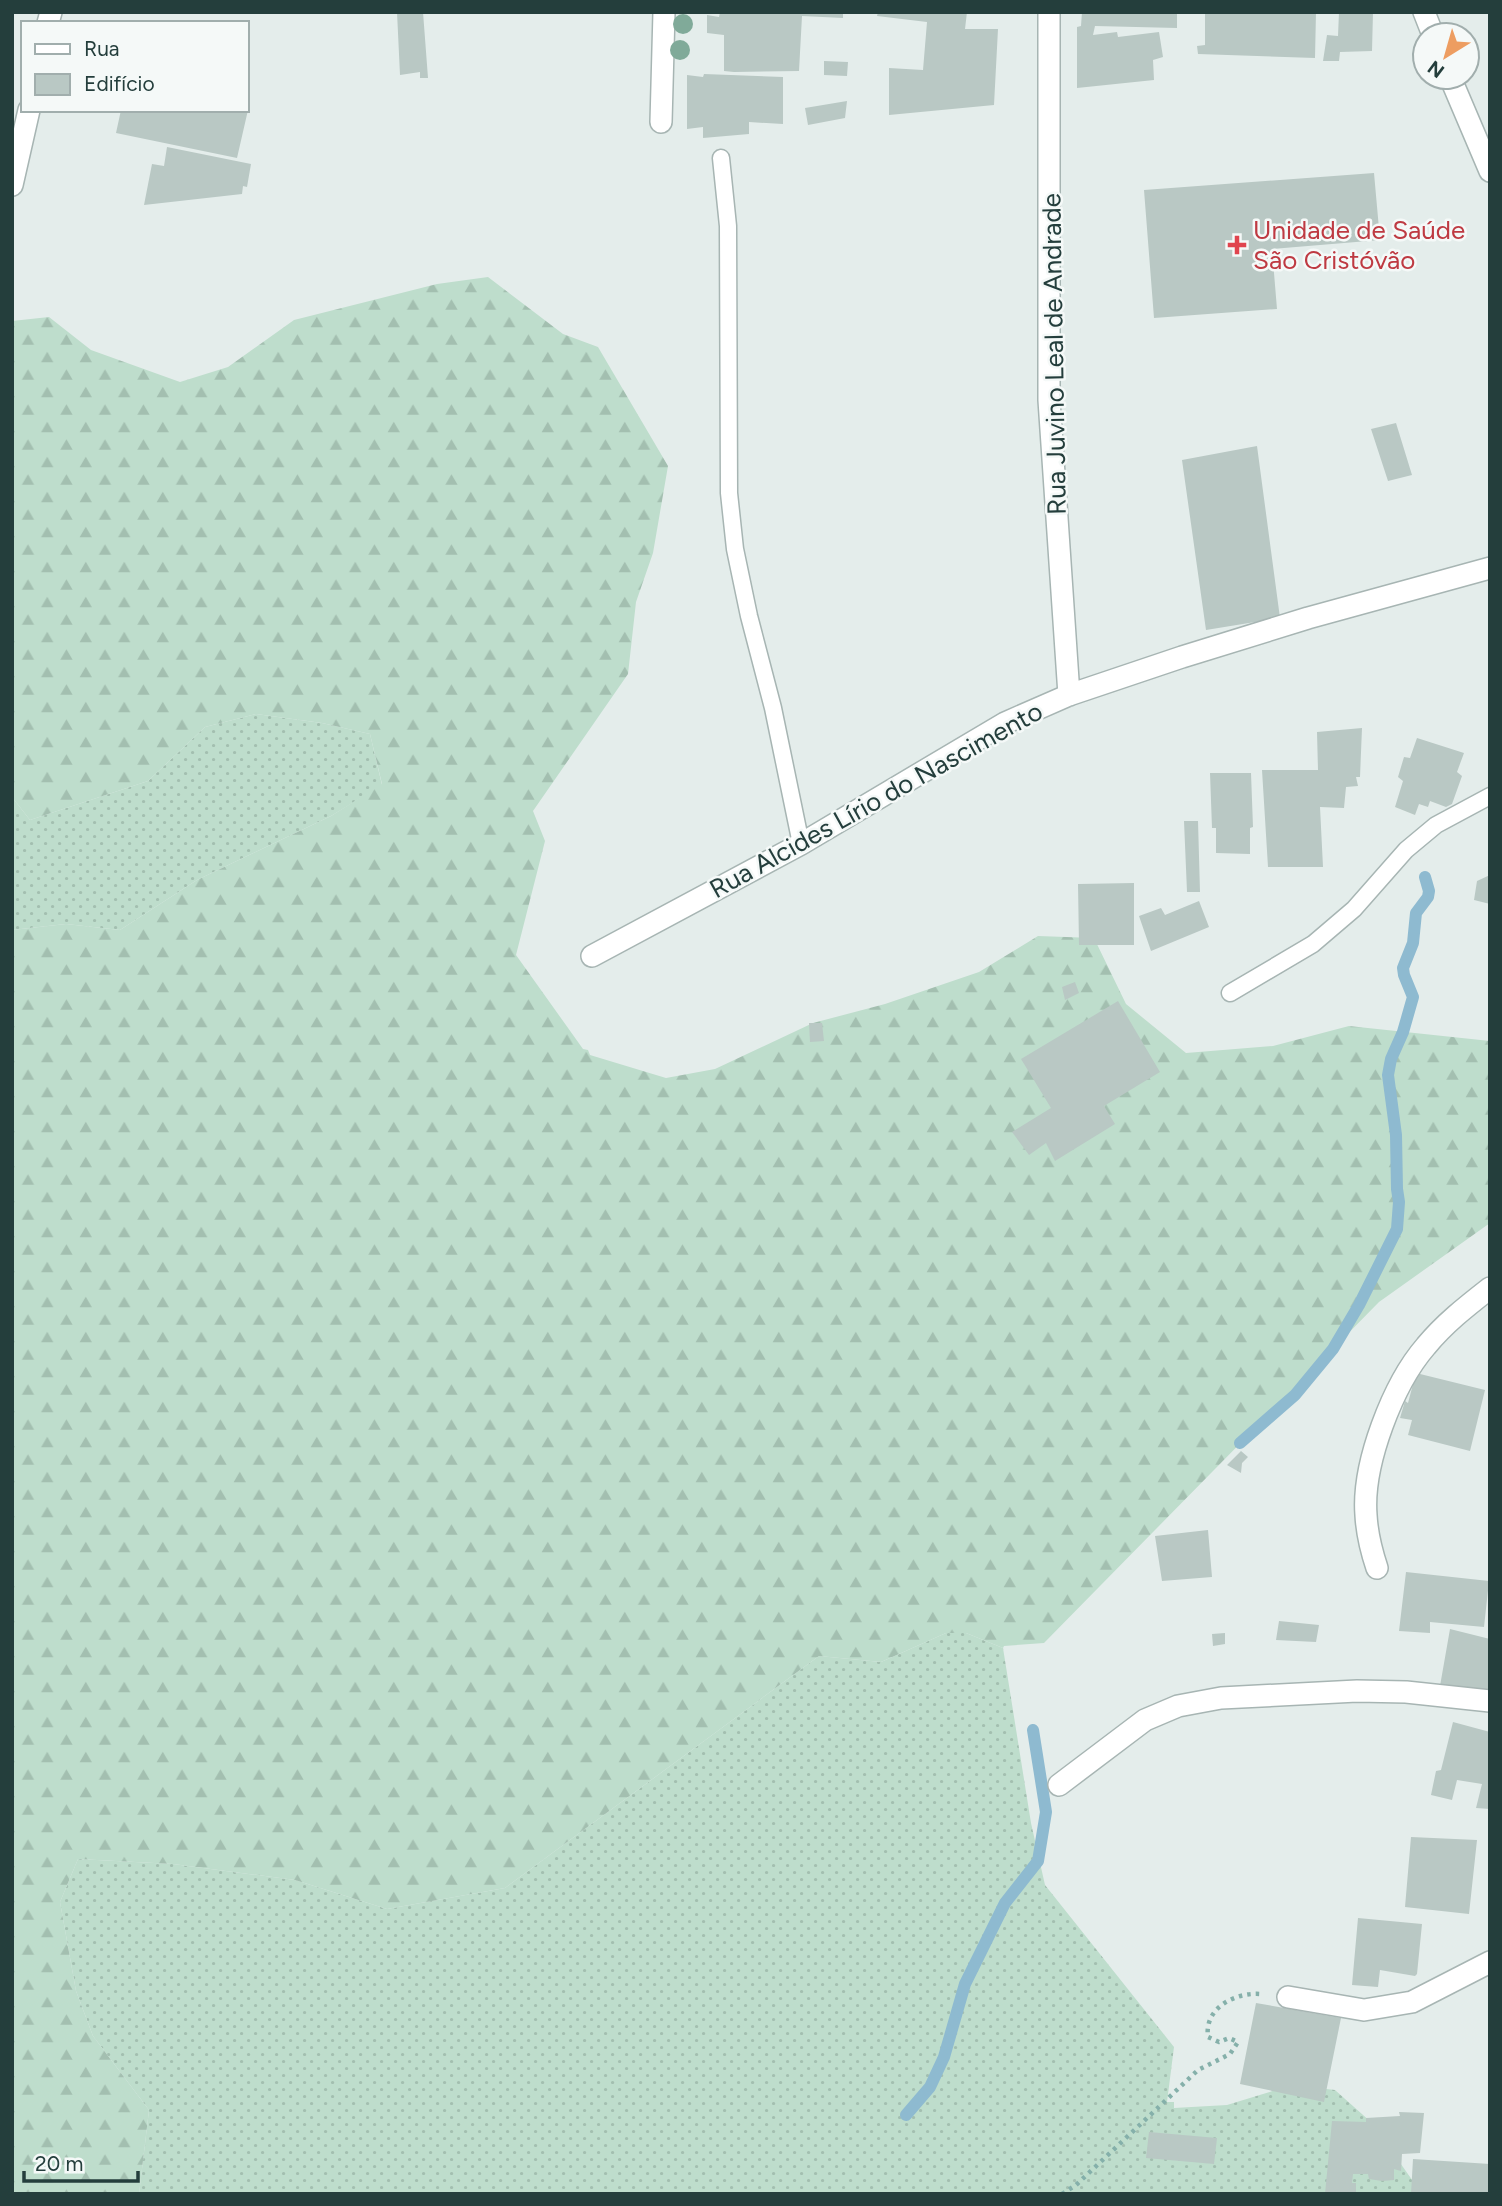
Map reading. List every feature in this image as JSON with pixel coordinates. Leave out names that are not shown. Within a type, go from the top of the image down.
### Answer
[{"type":"street","points":[[661,122],[664,12]]},
{"type":"street","name":"Rua Juvino Leal de Andrade","points":[[1049,12],[1049,400],[1069,695]]},
{"type":"street","points":[[1456,91],[1490,171]]},
{"type":"street","points":[[12,185],[29,112]]},
{"type":"street","name":"Rua Alcides Lírio do Nascimento","points":[[593,956],[801,844],[1006,723],[1069,695],[1308,618],[1490,568]]},
{"type":"street","points":[[1377,1567],[1369,1542],[1365,1512],[1373,1450],[1400,1384],[1425,1347],[1455,1315],[1490,1288]]},
{"type":"street","points":[[1059,1785],[1145,1720],[1178,1706],[1221,1698],[1357,1691],[1406,1692],[1490,1701]]},
{"type":"street","points":[[1288,1997],[1364,2010],[1412,2002],[1490,1962]]},
{"type":"lane","points":[[721,158],[728,226],[729,493],[735,549],[749,616],[774,708],[801,844]]},
{"type":"lane","points":[[1230,993],[1313,944],[1354,909],[1406,850],[1437,825],[1490,796]]},
{"type":"path","points":[[1062,2194],[1076,2185],[1198,2070],[1230,2054],[1238,2042],[1229,2038],[1219,2042],[1208,2037],[1206,2026],[1222,2004],[1256,1993],[1288,1997]]},
{"type":"green space","points":[[488,277],[563,334],[598,347],[668,466],[653,553],[636,602],[628,674],[533,811],[545,841],[516,955],[583,1049],[588,1050],[590,1055],[666,1078],[715,1069],[813,1023],[885,1004],[979,972],[1038,936],[1094,938],[1126,1004],[1186,1053],[1273,1046],[1349,1026],[1490,1041],[1490,1223],[1379,1302],[1044,1643],[1003,1648],[966,1633],[946,1633],[881,1662],[819,1656],[505,1888],[387,1909],[295,1880],[173,1864],[78,1859],[60,1902],[76,1991],[93,2036],[149,2110],[139,2194],[12,2194],[12,930],[66,924],[120,930],[197,880],[331,816],[382,784],[370,734],[322,723],[256,714],[205,727],[148,781],[30,820],[12,797],[12,321],[49,317],[91,350],[180,382],[228,367],[294,320],[437,284]]},
{"type":"green space","points":[[256,714],[322,723],[370,734],[382,785],[331,816],[197,880],[120,930],[66,924],[12,930],[12,797],[30,820],[148,781],[205,727]]},
{"type":"green space","points":[[946,1633],[966,1633],[1003,1648],[1031,1823],[1045,1885],[1174,2047],[1167,2102],[1174,2102],[1174,2108],[1227,2105],[1292,2085],[1335,2090],[1372,2123],[1422,2194],[139,2194],[149,2110],[93,2036],[76,1991],[60,1902],[78,1859],[173,1864],[295,1880],[387,1909],[505,1888],[819,1656],[881,1662]]},
{"type":"building","points":[[397,12],[423,12],[428,78],[420,78],[420,72],[400,75]]},
{"type":"building","points":[[720,12],[843,12],[843,18],[802,16],[799,71],[734,72],[724,71],[724,35],[707,33],[707,15],[719,17]]},
{"type":"building","points":[[878,12],[967,12],[965,29],[998,29],[994,105],[889,115],[889,68],[923,70],[927,22],[877,16]]},
{"type":"building","points":[[1082,12],[1177,12],[1177,28],[1095,26],[1093,35],[1117,32],[1118,37],[1159,32],[1163,57],[1153,60],[1154,80],[1077,88],[1077,27],[1081,26]]},
{"type":"building","points":[[1205,12],[1316,12],[1315,58],[1198,54],[1197,46],[1205,45]]},
{"type":"building","points":[[1339,12],[1373,12],[1372,51],[1340,52],[1339,61],[1323,61],[1327,35],[1338,36]]},
{"type":"building","points":[[824,61],[848,62],[847,76],[824,75]]},
{"type":"building","points":[[704,74],[783,77],[783,124],[749,122],[749,134],[703,138],[703,127],[687,129],[687,75],[703,77]]},
{"type":"building","points":[[847,101],[845,118],[808,125],[805,108]]},
{"type":"building","points":[[121,112],[248,112],[237,158],[116,133]]},
{"type":"building","points":[[167,147],[251,164],[247,187],[243,186],[242,194],[144,205],[152,164],[164,166]]},
{"type":"building","name":"Unidade de Saúde São Cristóvão","points":[[1374,173],[1380,240],[1272,249],[1277,309],[1154,318],[1144,190]]},
{"type":"building","points":[[1396,423],[1412,475],[1388,481],[1371,429]]},
{"type":"building","points":[[1257,446],[1280,618],[1206,630],[1182,460]]},
{"type":"building","points":[[1362,728],[1360,777],[1356,777],[1358,786],[1346,787],[1344,808],[1320,807],[1323,867],[1268,867],[1262,770],[1318,770],[1317,732]]},
{"type":"building","points":[[1417,738],[1464,753],[1457,772],[1462,776],[1452,804],[1446,807],[1430,801],[1428,807],[1419,804],[1415,815],[1395,807],[1403,781],[1398,777],[1404,757],[1410,758]]},
{"type":"building","points":[[1210,773],[1251,773],[1253,827],[1250,828],[1250,854],[1216,853],[1216,828],[1212,828]]},
{"type":"building","points":[[1184,821],[1198,821],[1200,892],[1187,892]]},
{"type":"building","points":[[1490,875],[1490,904],[1474,900],[1477,881]]},
{"type":"building","points":[[1134,883],[1134,945],[1079,945],[1078,884]]},
{"type":"building","points":[[1199,901],[1209,927],[1151,951],[1139,916],[1161,908],[1165,915]]},
{"type":"building","points":[[1075,982],[1079,993],[1065,1000],[1062,987]]},
{"type":"building","points":[[1118,1001],[1160,1072],[1104,1106],[1115,1124],[1055,1161],[1046,1143],[1029,1155],[1012,1132],[1051,1108],[1021,1059]]},
{"type":"building","points":[[809,1023],[822,1023],[824,1041],[810,1042]]},
{"type":"building","points":[[1416,1373],[1485,1390],[1470,1451],[1408,1435],[1412,1420],[1400,1418],[1405,1401],[1408,1403]]},
{"type":"building","points":[[1241,1451],[1248,1457],[1242,1463],[1241,1473],[1227,1465]]},
{"type":"building","points":[[1208,1530],[1212,1577],[1162,1581],[1155,1536]]},
{"type":"building","points":[[1406,1572],[1489,1581],[1484,1627],[1430,1622],[1430,1633],[1399,1631]]},
{"type":"building","points":[[1279,1621],[1319,1625],[1316,1642],[1276,1640]]},
{"type":"building","points":[[1450,1629],[1490,1639],[1490,1690],[1440,1686]]},
{"type":"building","points":[[1225,1633],[1225,1644],[1213,1646],[1212,1634]]},
{"type":"building","points":[[1453,1722],[1490,1732],[1490,1809],[1476,1808],[1482,1784],[1457,1780],[1452,1800],[1431,1795],[1436,1771],[1441,1770]]},
{"type":"building","points":[[1411,1837],[1477,1840],[1469,1914],[1405,1907]]},
{"type":"building","points":[[1358,1918],[1422,1924],[1417,1974],[1415,1976],[1380,1970],[1378,1987],[1352,1985]]},
{"type":"building","points":[[1256,2003],[1341,2018],[1324,2102],[1240,2084]]},
{"type":"building","points":[[1399,2112],[1424,2113],[1420,2153],[1402,2154],[1401,2171],[1394,2169],[1394,2180],[1382,2181],[1369,2179],[1368,2174],[1353,2174],[1352,2183],[1356,2183],[1356,2194],[1325,2194],[1332,2121],[1366,2122],[1366,2118],[1400,2116]]},
{"type":"building","points":[[1149,2132],[1217,2138],[1214,2164],[1146,2158]]},
{"type":"building","points":[[1413,2159],[1490,2164],[1490,2194],[1411,2194]]},
{"type":"waterway","points":[[1240,1443],[1295,1395],[1333,1349],[1359,1305],[1397,1229],[1399,1202],[1396,1135],[1388,1075],[1413,997],[1403,968],[1413,943],[1416,913],[1428,897],[1425,877]]},
{"type":"waterway","points":[[906,2115],[930,2087],[944,2057],[965,1984],[1005,1903],[1038,1861],[1046,1812],[1033,1730]]},
{"type":"place","name":"Unidade de Saúde São Cristóvão","points":[[1237,245]]}]
